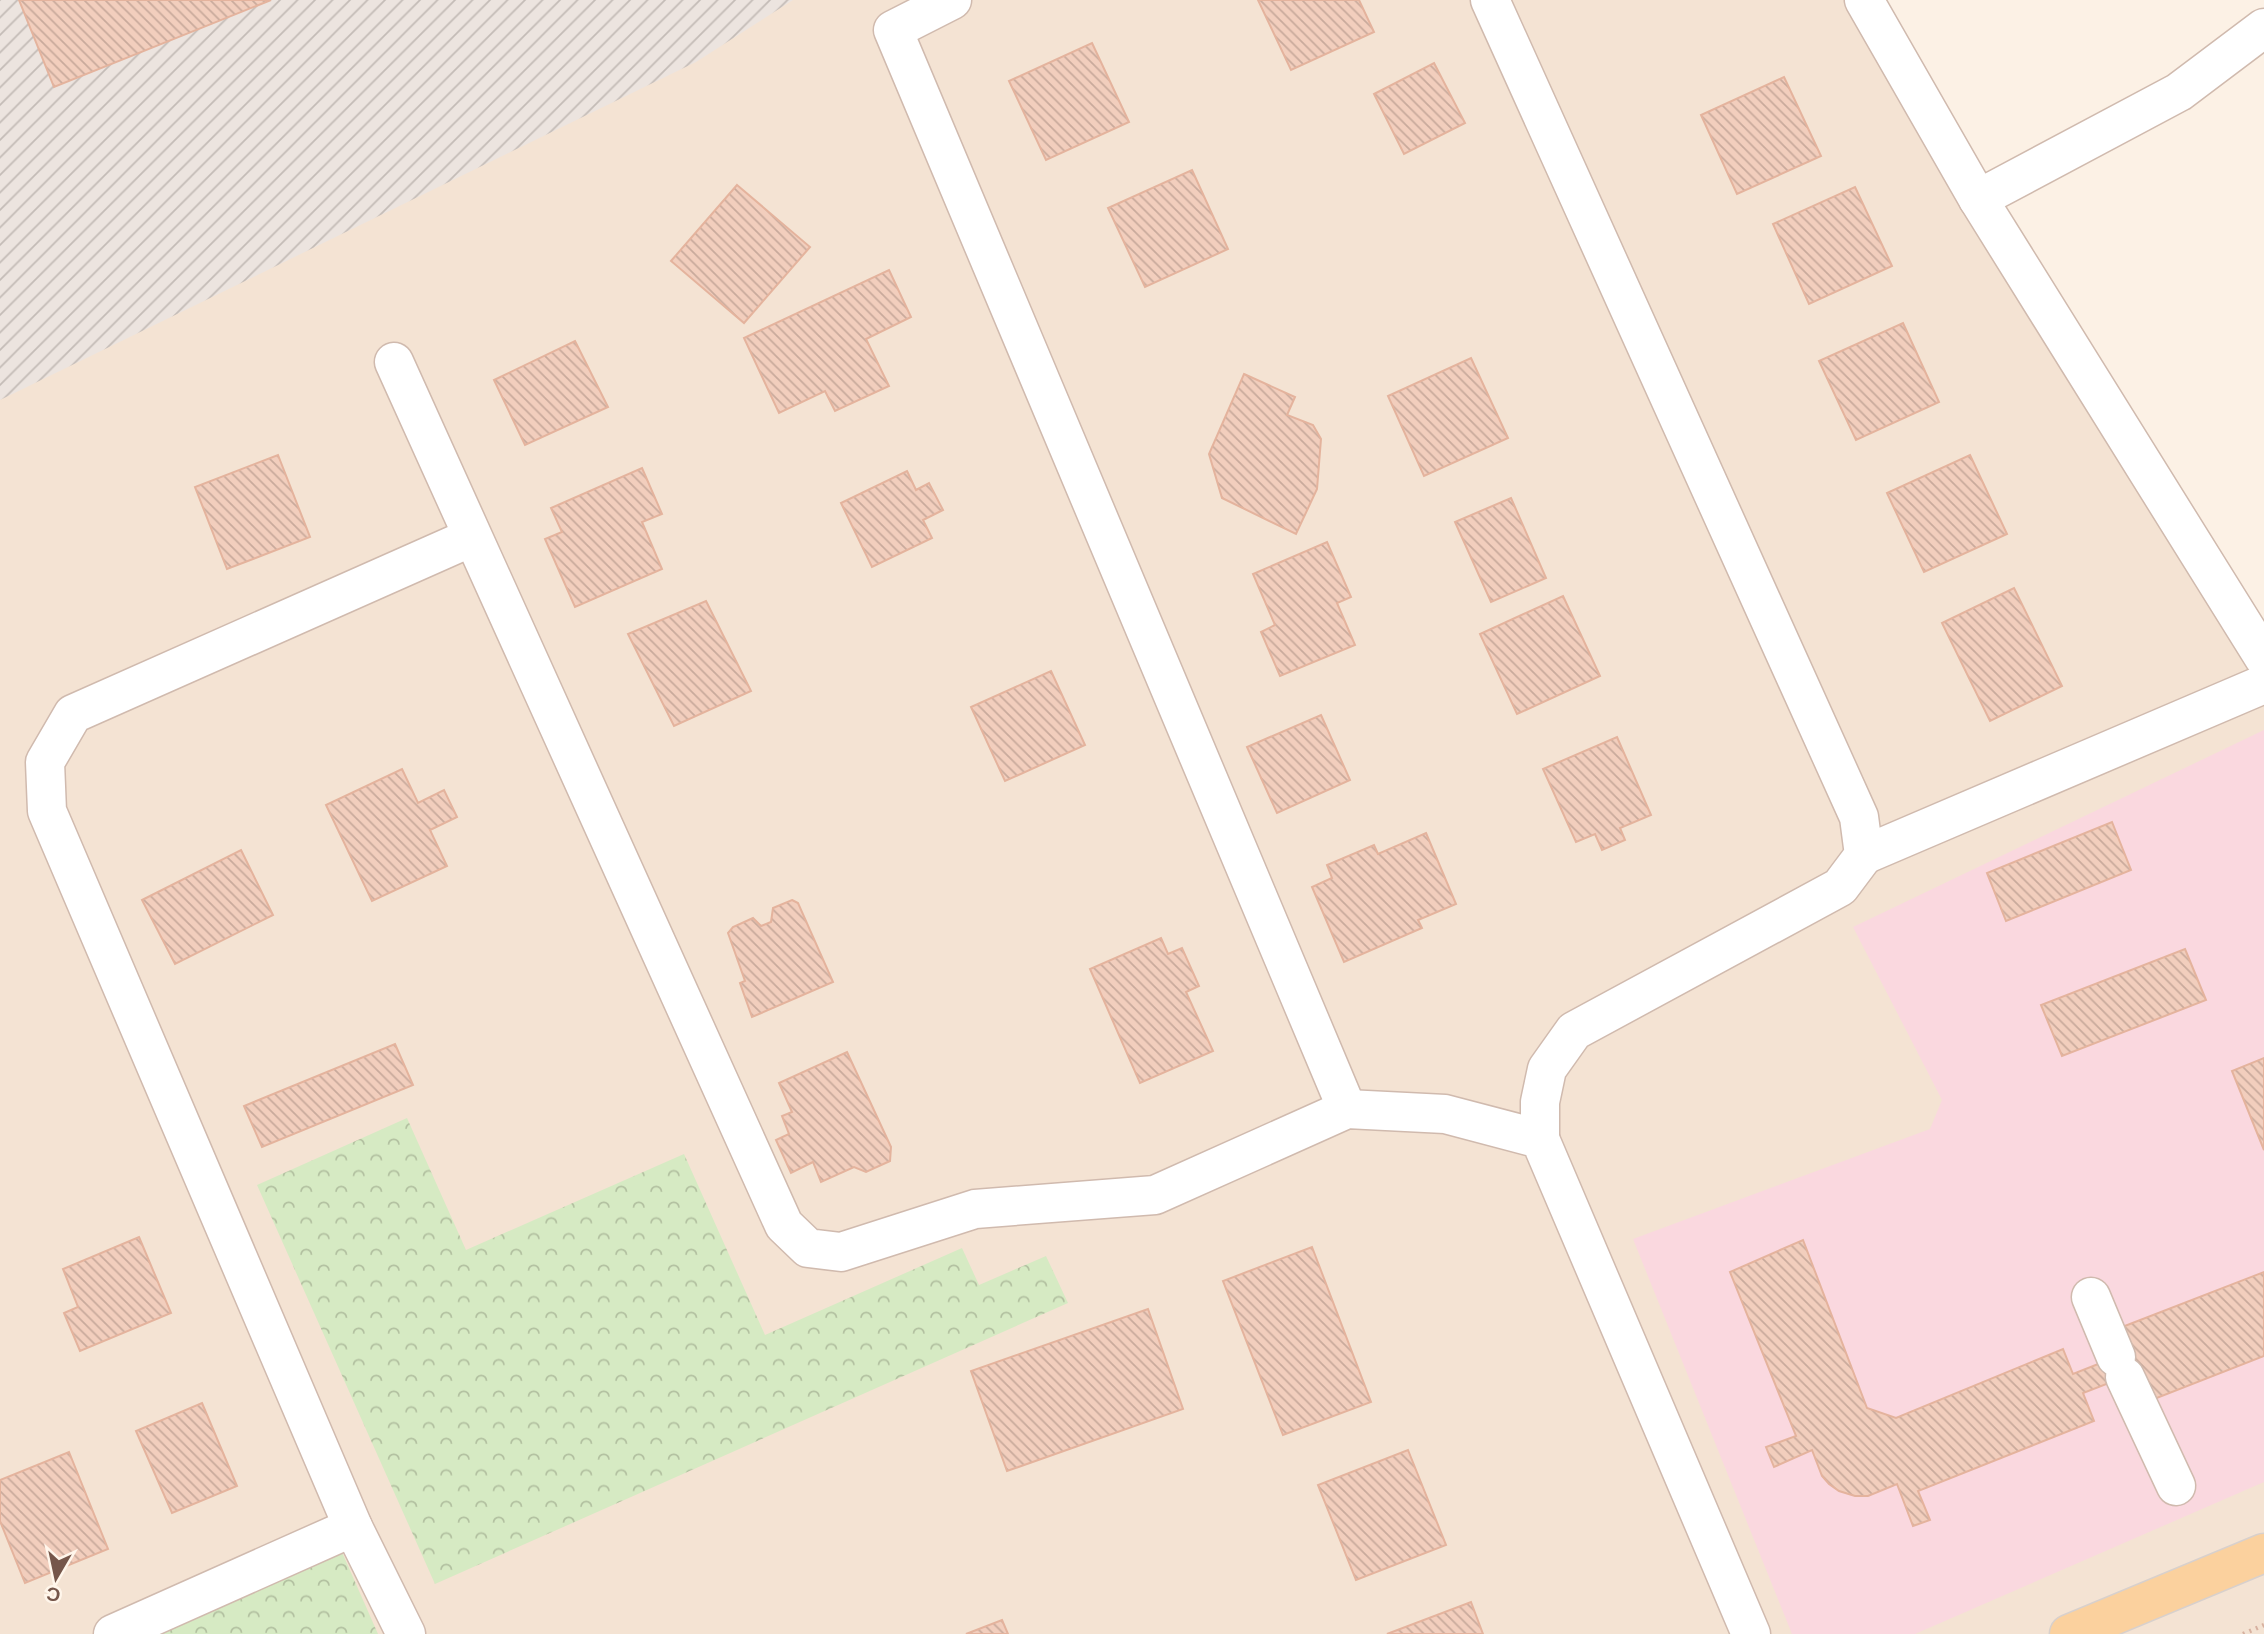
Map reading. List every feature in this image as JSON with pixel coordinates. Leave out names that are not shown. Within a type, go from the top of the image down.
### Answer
[{"type":"main road","points":[[2069,1634],[2264,1553]]},
{"type":"lane","points":[[952,0],[893,30],[1347,1109]]},
{"type":"lane","points":[[1490,0],[1859,817],[1864,855]]},
{"type":"lane","points":[[1864,0],[1978,199],[2264,659]]},
{"type":"lane","points":[[1978,199],[2179,92],[2264,28]]},
{"type":"lane","points":[[394,362],[784,1225],[808,1248],[841,1252],[975,1209],[1155,1195],[1347,1109],[1445,1114],[1541,1139]]},
{"type":"lane","points":[[406,1634],[353,1527],[47,811],[45,762],[73,713],[471,537]]},
{"type":"lane","points":[[1751,1634],[1541,1139],[1540,1102],[1547,1069],[1574,1031],[1840,887],[1864,855],[2264,684]]},
{"type":"lane","points":[[2091,1297],[2120,1367],[2176,1486]]},
{"type":"lane","points":[[113,1634],[353,1527]]},
{"type":"path","points":[[2244,1634],[2264,1625]]},
{"type":"shaded area","points":[[0,0],[1869,0],[2264,694],[2264,1634],[0,1634]]},
{"type":"shaded area","points":[[0,0],[793,0],[696,62],[0,400]]},
{"type":"shaded area","points":[[2264,730],[2264,1482],[1915,1634],[1792,1634],[1633,1239],[1930,1129],[1942,1100],[1853,927]]},
{"type":"green space","points":[[407,1118],[466,1250],[684,1154],[765,1335],[962,1248],[979,1285],[1046,1256],[1068,1303],[435,1584],[257,1185]]},
{"type":"green space","points":[[341,1550],[378,1634],[152,1634]]},
{"type":"building","points":[[19,0],[271,0],[54,87]]},
{"type":"building","points":[[1258,0],[1359,0],[1374,32],[1291,70]]},
{"type":"building","points":[[1092,43],[1129,122],[1046,160],[1009,81]]},
{"type":"building","points":[[1434,63],[1465,123],[1404,154],[1374,94]]},
{"type":"building","points":[[1784,77],[1821,156],[1737,194],[1701,115]]},
{"type":"building","points":[[1192,170],[1228,249],[1145,287],[1108,208]]},
{"type":"building","points":[[737,185],[810,247],[744,323],[671,261]]},
{"type":"building","points":[[1855,187],[1892,266],[1809,304],[1773,224]]},
{"type":"building","points":[[889,270],[911,317],[866,339],[889,386],[835,411],[825,391],[779,413],[744,338]]},
{"type":"building","points":[[1903,323],[1939,402],[1856,440],[1819,361]]},
{"type":"building","points":[[575,341],[608,407],[525,445],[494,380]]},
{"type":"building","points":[[1471,358],[1508,438],[1424,476],[1388,396]]},
{"type":"building","points":[[1244,374],[1295,397],[1287,415],[1313,425],[1321,439],[1317,489],[1296,534],[1222,498],[1209,454]]},
{"type":"building","points":[[278,455],[310,537],[227,569],[195,487]]},
{"type":"building","points":[[1970,455],[2007,534],[1924,572],[1887,493]]},
{"type":"building","points":[[642,468],[662,514],[642,522],[662,569],[575,607],[545,539],[562,532],[551,508]]},
{"type":"building","points":[[907,471],[916,490],[929,483],[943,510],[923,520],[932,538],[872,567],[841,503]]},
{"type":"building","points":[[1511,498],[1546,578],[1491,602],[1455,522]]},
{"type":"building","points":[[1327,542],[1351,597],[1337,603],[1355,645],[1280,676],[1261,632],[1275,625],[1253,574]]},
{"type":"building","points":[[2014,588],[2062,686],[1990,721],[1942,623]]},
{"type":"building","points":[[1563,596],[1600,676],[1517,714],[1480,634]]},
{"type":"building","points":[[706,601],[751,691],[674,726],[628,634]]},
{"type":"building","points":[[1051,671],[1085,745],[1005,781],[971,707]]},
{"type":"building","points":[[1321,715],[1350,780],[1277,813],[1247,747]]},
{"type":"building","points":[[1617,737],[1651,815],[1620,828],[1625,840],[1602,850],[1595,834],[1576,842],[1543,769]]},
{"type":"building","points":[[402,769],[418,803],[444,790],[457,817],[430,830],[447,866],[372,901],[326,805]]},
{"type":"building","points":[[2112,822],[2131,870],[2006,921],[1987,873]]},
{"type":"building","points":[[1426,833],[1456,904],[1418,920],[1422,928],[1344,962],[1312,887],[1332,878],[1327,865],[1374,845],[1378,854]]},
{"type":"building","points":[[241,850],[273,915],[175,964],[142,900]]},
{"type":"building","points":[[792,900],[798,903],[833,982],[752,1017],[740,983],[745,981],[728,933],[733,927],[753,918],[761,926],[771,922],[773,908]]},
{"type":"building","points":[[1161,938],[1168,954],[1182,948],[1199,986],[1186,992],[1213,1051],[1140,1083],[1090,969]]},
{"type":"building","points":[[2185,949],[2206,1000],[2062,1056],[2041,1005]]},
{"type":"building","points":[[395,1044],[413,1085],[262,1147],[244,1106]]},
{"type":"building","points":[[847,1052],[891,1147],[890,1161],[866,1172],[854,1167],[821,1182],[813,1162],[791,1173],[776,1140],[789,1134],[782,1116],[792,1112],[779,1083]]},
{"type":"building","points":[[2264,1058],[2264,1150],[2232,1071]]},
{"type":"building","points":[[139,1237],[171,1313],[80,1351],[64,1313],[78,1307],[63,1269]]},
{"type":"building","points":[[1803,1240],[1867,1408],[1896,1418],[2063,1349],[2073,1374],[2116,1357],[2117,1329],[2264,1272],[2264,1356],[2144,1403],[2132,1374],[2083,1393],[2094,1421],[1918,1491],[1930,1520],[1913,1526],[1897,1484],[1868,1496],[1855,1496],[1839,1491],[1829,1484],[1822,1476],[1812,1450],[1774,1467],[1766,1447],[1796,1436],[1730,1272]]},
{"type":"building","points":[[1312,1247],[1371,1402],[1283,1435],[1223,1281]]},
{"type":"building","points":[[1148,1309],[1183,1409],[1007,1471],[971,1371]]},
{"type":"building","points":[[202,1403],[237,1486],[172,1513],[136,1431]]},
{"type":"building","points":[[1408,1450],[1446,1545],[1356,1580],[1318,1485]]},
{"type":"building","points":[[69,1452],[108,1549],[25,1583],[0,1521],[0,1480]]},
{"type":"building","points":[[1471,1602],[1483,1634],[1387,1634]]},
{"type":"building","points":[[1002,1620],[1008,1634],[966,1634]]}]
